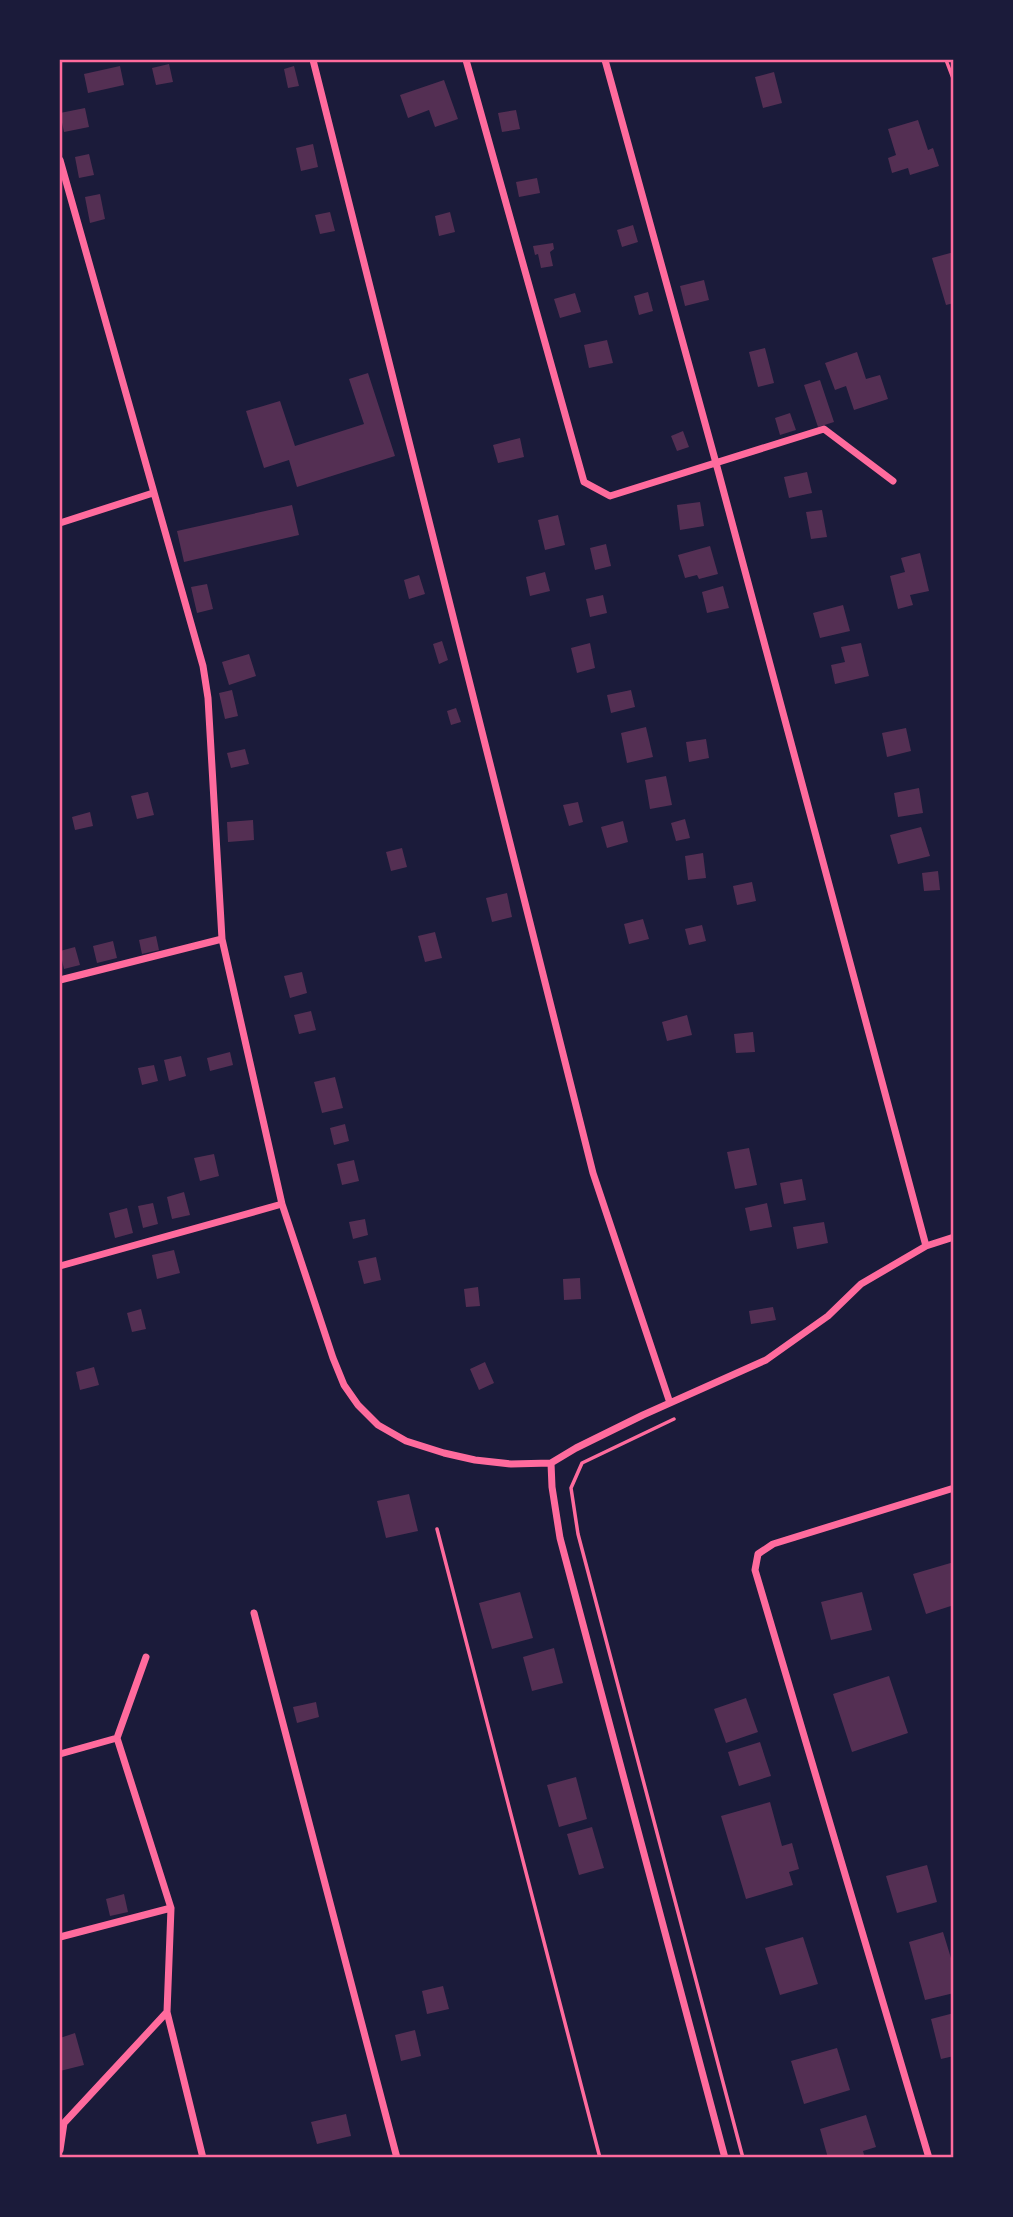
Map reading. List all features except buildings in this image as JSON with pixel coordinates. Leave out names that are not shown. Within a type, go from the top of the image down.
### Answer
[{"type":"street","points":[[313,60],[593,1173],[670,1403]]},
{"type":"street","points":[[467,60],[584,482],[610,496],[824,429],[893,481]]},
{"type":"street","points":[[604,60],[716,463],[926,1246]]},
{"type":"street","points":[[60,160],[203,666],[210,724],[222,939],[282,1204],[332,1358],[344,1385],[358,1405],[378,1425],[406,1441],[454,1456],[511,1464],[551,1463],[576,1448],[766,1360],[828,1316],[861,1284],[926,1246],[954,1237]]},
{"type":"street","points":[[60,200],[69,197]]},
{"type":"street","points":[[60,523],[153,493]]},
{"type":"street","points":[[60,981],[222,939]]},
{"type":"street","points":[[60,1266],[282,1204]]},
{"type":"street","points":[[551,1463],[560,1538],[725,2158]]},
{"type":"street","points":[[929,2158],[755,1570],[758,1554],[773,1544],[954,1488]]},
{"type":"street","points":[[254,1613],[397,2158]]},
{"type":"street","points":[[146,1657],[117,1738],[171,1908],[167,2012],[202,2158]]},
{"type":"street","points":[[60,1754],[117,1738]]},
{"type":"street","points":[[60,1937],[171,1908]]},
{"type":"street","points":[[60,2150],[62,2123],[167,2012]]},
{"type":"path","points":[[946,60],[954,80]]},
{"type":"path","points":[[670,1403],[677,1418],[582,1463],[571,1488],[578,1534],[743,2158]]},
{"type":"path","points":[[437,1529],[600,2158]]}]
